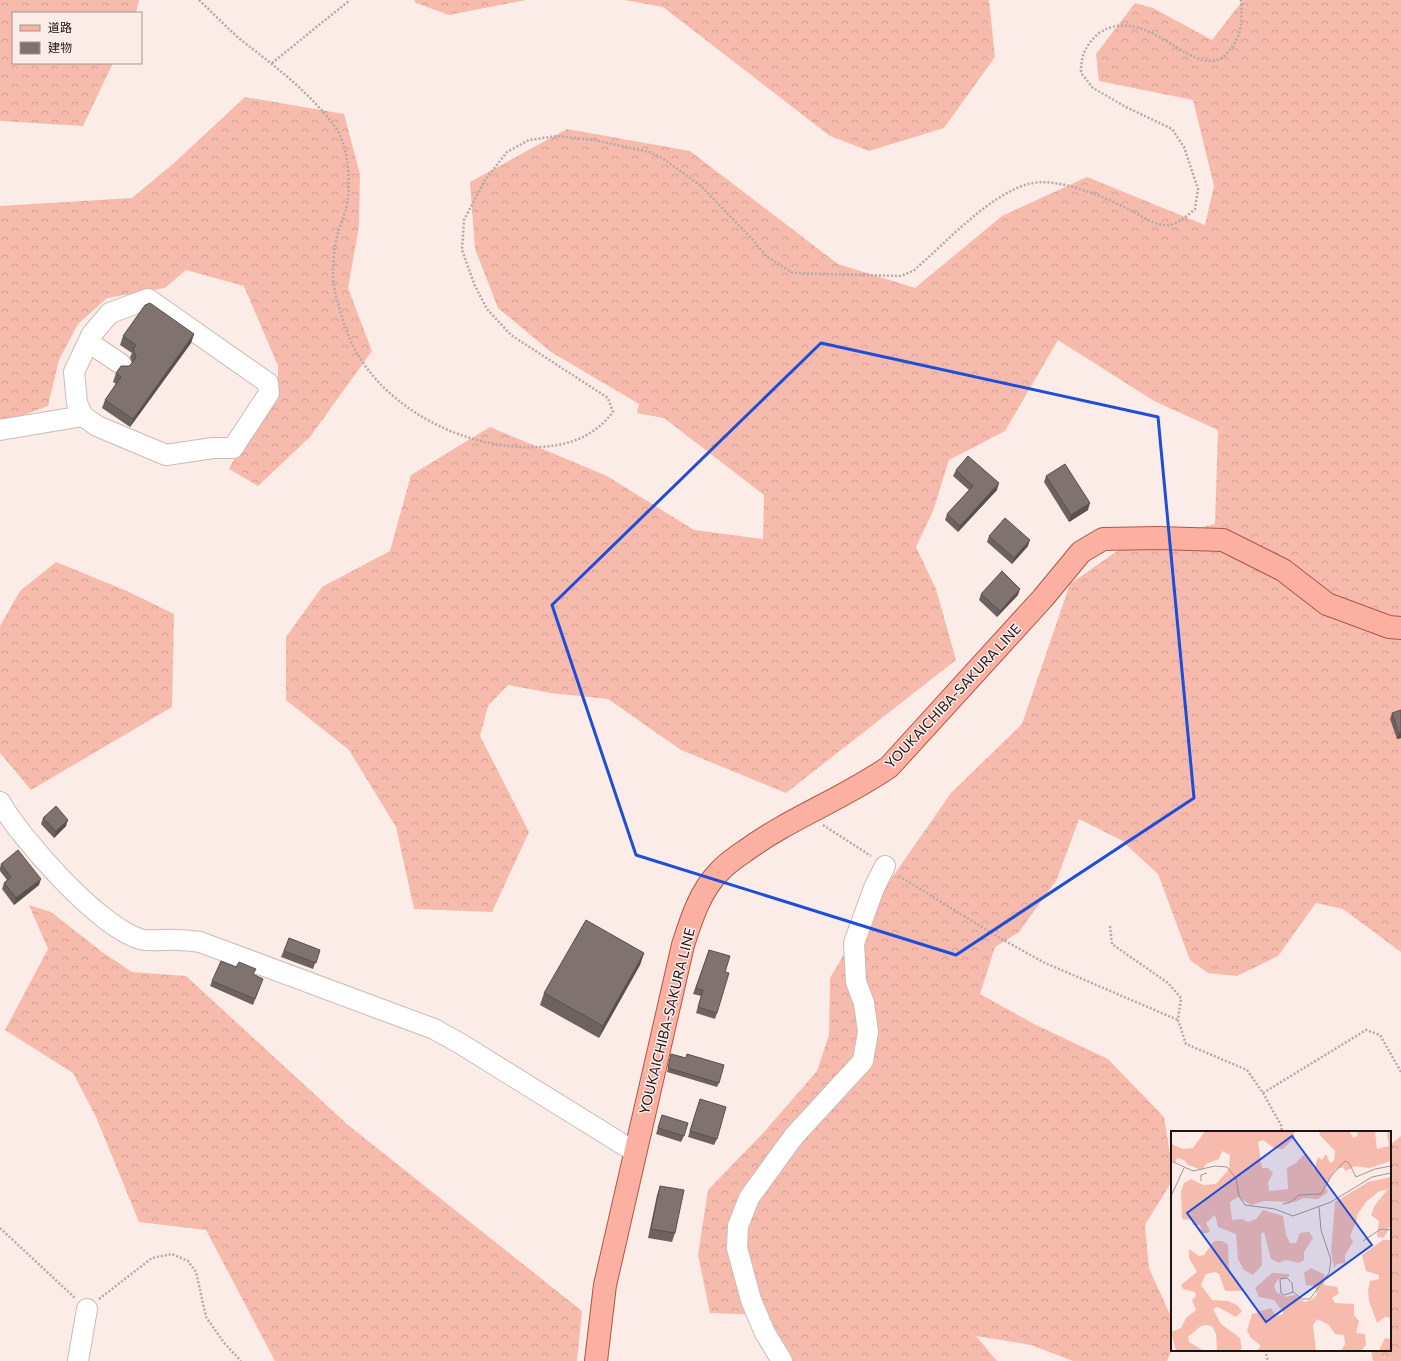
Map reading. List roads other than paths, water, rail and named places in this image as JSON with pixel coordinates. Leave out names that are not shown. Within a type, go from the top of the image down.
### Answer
[{"type":"main road","name":"YOUKAICHIBA-SAKURA LINE","points":[[596,1361],[605,1285],[683,945],[693,914],[718,872],[751,846],[783,826],[863,785],[888,767],[1043,598],[1081,552],[1103,539],[1158,538],[1223,540],[1283,570],[1327,604],[1389,627],[1401,628]]},
{"type":"street","points":[[148,299],[268,383],[269,393],[233,448],[214,448],[166,455],[97,426],[83,416],[77,403],[74,372],[88,342],[92,334],[110,313],[148,299]]},
{"type":"street","points":[[88,342],[121,364]]},
{"type":"street","points":[[0,430],[83,416]]},
{"type":"street","points":[[0,802],[20,831],[54,870],[97,914],[121,931],[141,940],[179,940],[200,942],[434,1029],[461,1044],[635,1152]]},
{"type":"street","points":[[782,1361],[765,1333],[751,1300],[737,1248],[738,1226],[749,1198],[794,1136],[863,1061],[868,1032],[864,1004],[856,982],[854,943],[874,888],[885,866]]},
{"type":"street","points":[[78,1361],[87,1309]]}]
